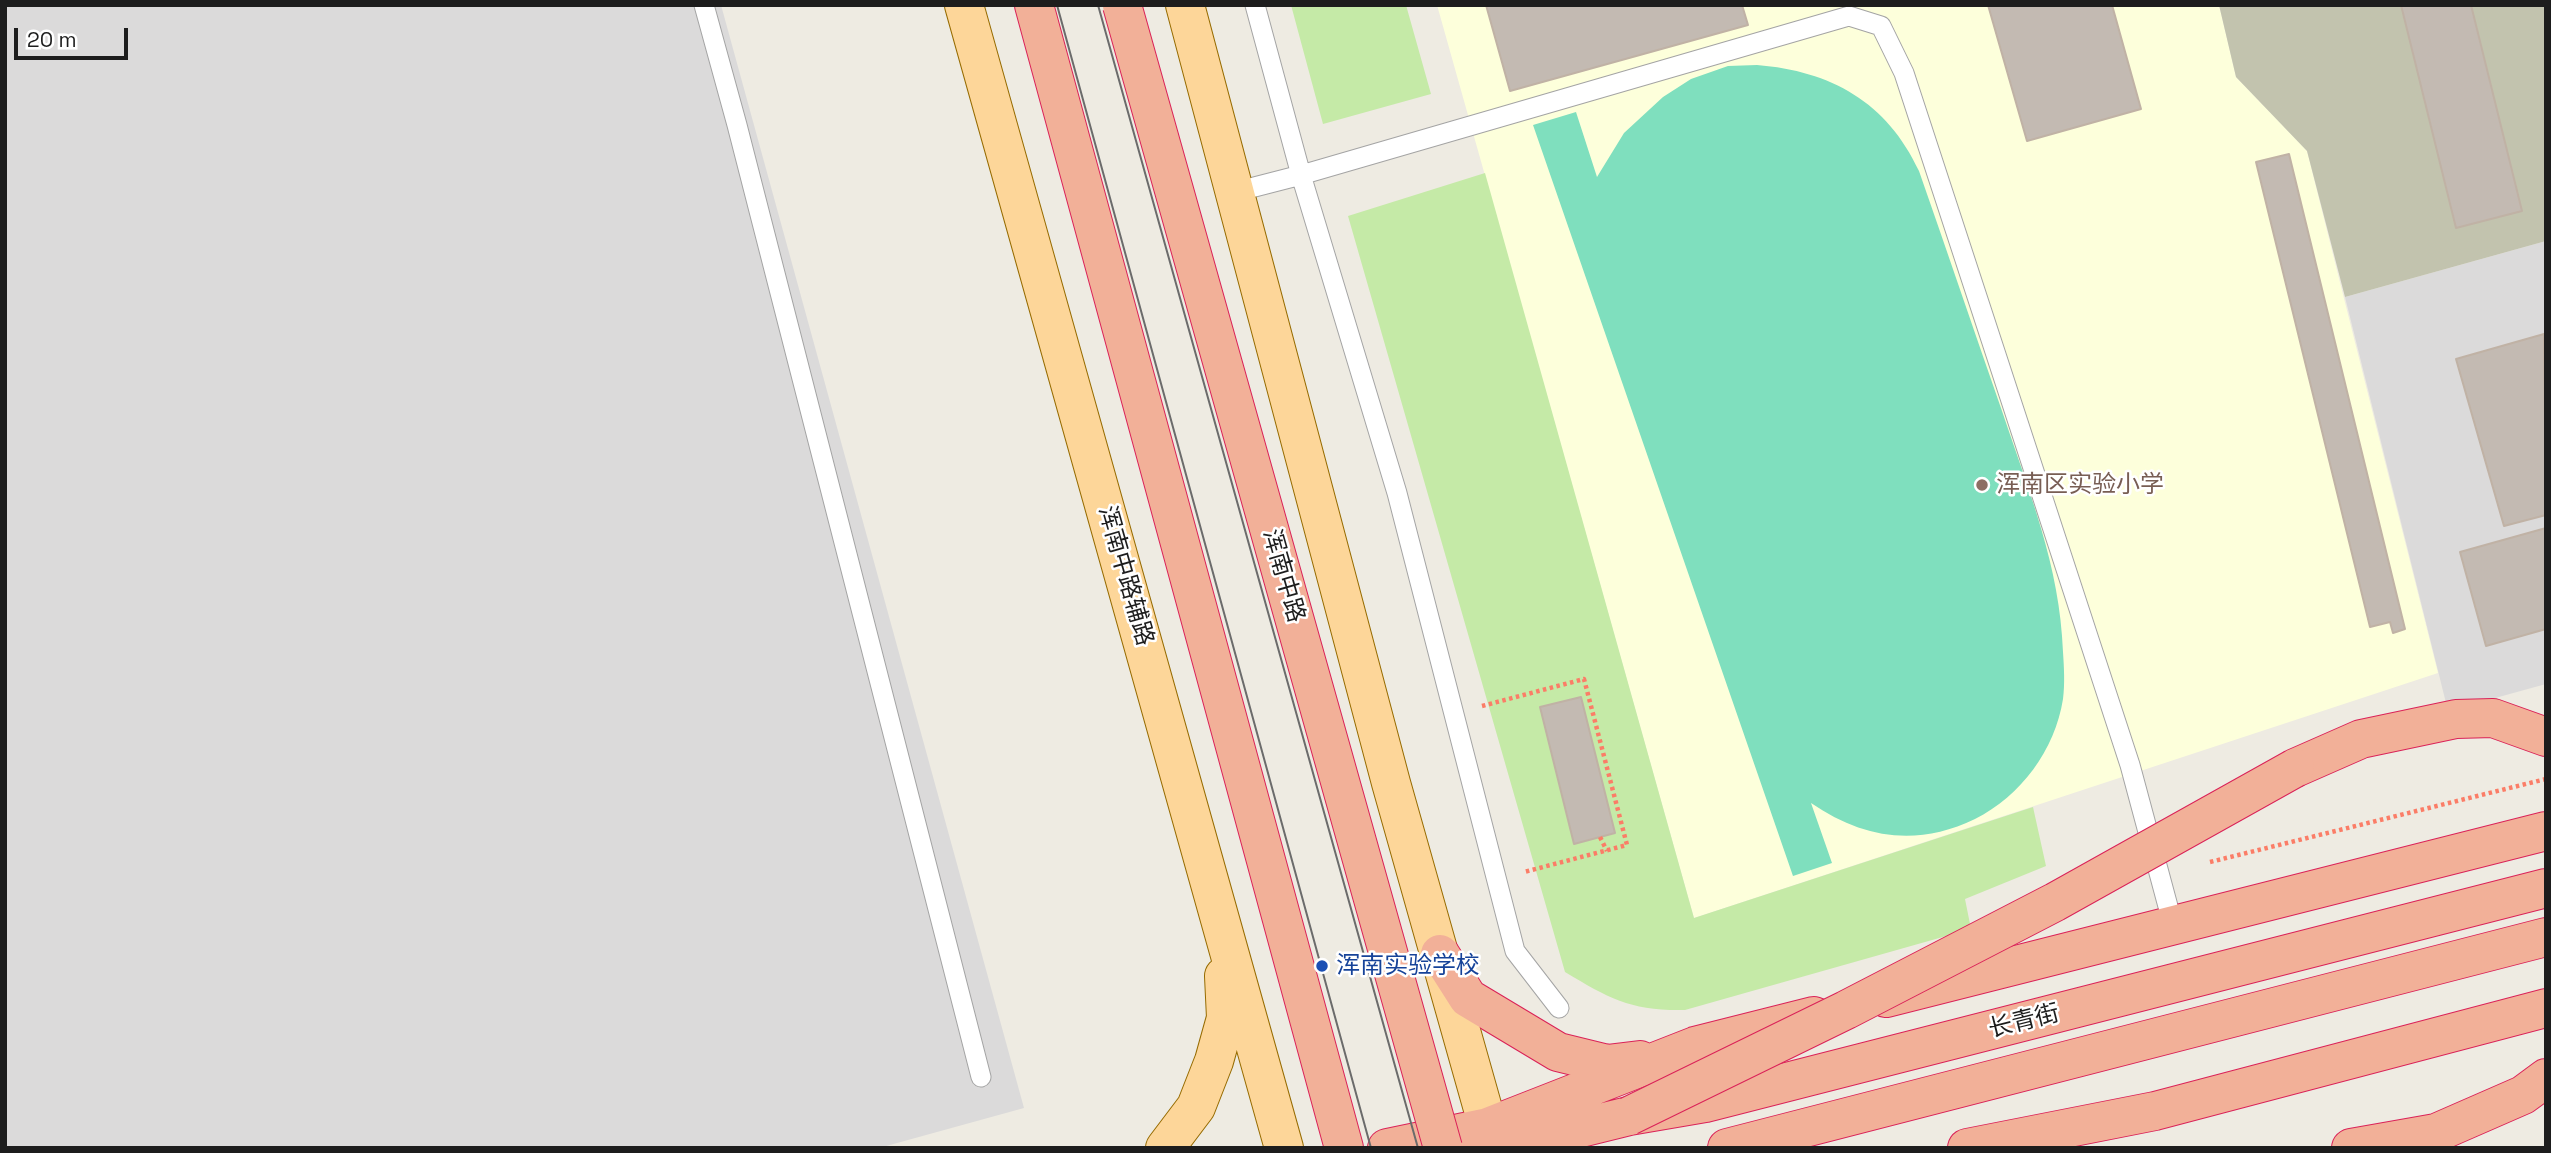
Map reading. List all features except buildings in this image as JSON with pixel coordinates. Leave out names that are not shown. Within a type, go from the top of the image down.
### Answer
[{"type":"highway","points":[[1034,5],[1343,1148]]},
{"type":"highway","name":"浑南中路","points":[[1122,5],[1443,1148]]},
{"type":"highway","points":[[1629,1116],[1846,1010],[2055,902],[2295,768],[2361,739],[2456,719],[2493,718],[2546,737]]},
{"type":"highway","points":[[1387,1148],[1494,1141],[1666,1057],[1695,1046],[2546,831]]},
{"type":"highway","name":"长青街","points":[[1494,1141],[1705,1103],[2546,888]]},
{"type":"highway","name":"长青街","points":[[1727,1148],[2546,937]]},
{"type":"highway","points":[[1440,954],[1468,998],[1558,1052],[1607,1064],[1666,1057]]},
{"type":"highway","points":[[1967,1148],[2155,1111],[2546,1008]]},
{"type":"highway","points":[[2351,1148],[2436,1133],[2523,1095],[2546,1078]]},
{"type":"main road","name":"浑南中路辅路","points":[[964,5],[1284,1148]]},
{"type":"main road","points":[[1185,5],[1391,783],[1494,1141]]},
{"type":"main road","points":[[1165,1148],[1196,1107],[1214,1061],[1226,1018],[1221,918]]},
{"type":"lane","points":[[704,5],[981,1077]]},
{"type":"lane","points":[[1255,5],[1301,175],[1398,492],[1515,951],[1559,1008]]},
{"type":"lane","points":[[1235,192],[1849,16],[1881,26],[1904,73],[2130,765],[2173,925]]},
{"type":"path","points":[[1478,707],[1584,679],[1627,845],[1522,873],[1519,860]]},
{"type":"path","points":[[2159,875],[2546,779]]},
{"type":"path","points":[[1600,837],[1607,850]]},
{"type":"shaded area","points":[[5,5],[721,5],[1024,1108],[879,1148],[5,1148]]},
{"type":"shaded area","name":"浑南区实验小学","points":[[1437,5],[2219,5],[2236,77],[2307,151],[2438,673],[1694,918]]},
{"type":"shaded area","points":[[2219,5],[2546,5],[2546,241],[2345,297],[2307,151],[2236,77]]},
{"type":"shaded area","points":[[2546,241],[2546,684],[2448,711],[2345,297]]},
{"type":"green space","points":[[1291,5],[1406,5],[1431,94],[1323,124]]},
{"type":"green space","points":[[1757,65],[1809,74],[1854,94],[1891,126],[1919,171],[2050,559],[2061,620],[2064,664],[2063,699],[2052,736],[2033,770],[2007,798],[1975,819],[1953,828],[1912,836],[1891,835],[1851,825],[1811,803],[1832,863],[1793,876],[1533,125],[1576,112],[1597,177],[1624,133],[1663,97],[1691,79],[1728,66]]},
{"type":"green space","points":[[1485,173],[1694,918],[2033,807],[2046,866],[1965,899],[1971,929],[1685,1010],[1635,1006],[1609,996],[1565,972],[1348,216]]},
{"type":"tram line","points":[[1057,5],[1371,1148]]},
{"type":"tram line","points":[[1098,5],[1418,1148]]},
{"type":"place","name":"浑南区实验小学","points":[[1982,485]]},
{"type":"place","name":"浑南实验学校","points":[[1322,966]]}]
